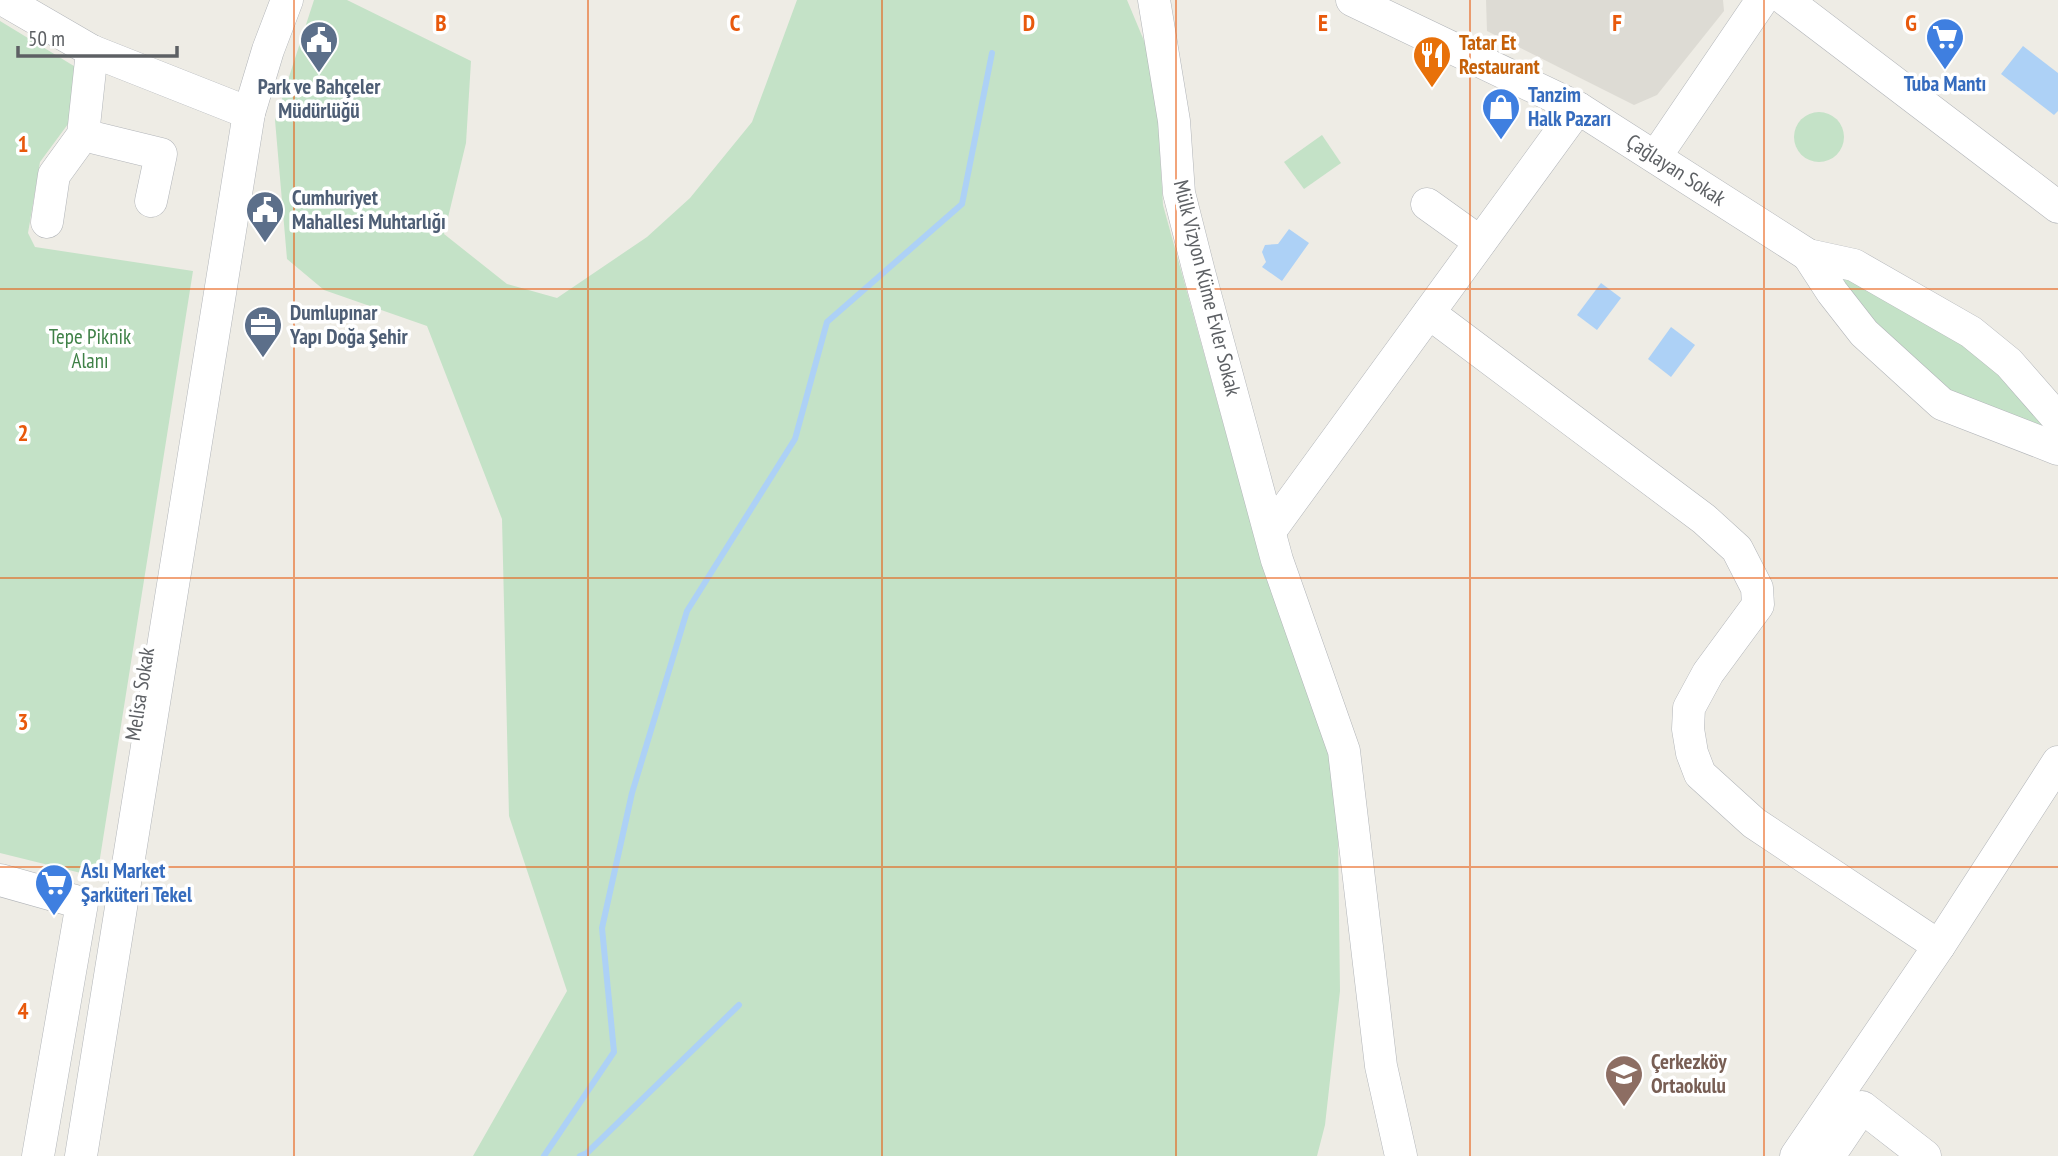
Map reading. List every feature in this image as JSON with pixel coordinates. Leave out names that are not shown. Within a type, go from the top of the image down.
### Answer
[{"type":"street","points":[[4,0],[92,51],[249,113]]},
{"type":"street","name":"Melisa Sokak","points":[[81,1156],[249,113],[287,0]]},
{"type":"street","name":"Mülk Vizyon Küme Evler Sokak","points":[[1154,0],[1174,121],[1180,193],[1277,560],[1344,751],[1381,1066],[1401,1156]]},
{"type":"street","name":"Çağlayan Sokak","points":[[1352,0],[1578,108],[1808,255]]},
{"type":"street","points":[[1656,156],[1762,0]]},
{"type":"street","points":[[1786,0],[2058,207]]},
{"type":"street","points":[[47,222],[54,175],[83,135],[92,51]]},
{"type":"street","points":[[1270,531],[1578,108]]},
{"type":"street","points":[[83,135],[161,154],[152,201]]},
{"type":"street","points":[[1427,204],[1480,242]]},
{"type":"street","name":"Melisa Sokak","points":[[64,1156],[208,283],[230,237]]},
{"type":"street","points":[[1808,255],[1854,265],[1971,332],[2009,363],[2058,419]]},
{"type":"street","points":[[1808,255],[1864,333],[1942,404],[2058,449]]},
{"type":"street","points":[[1429,313],[1704,519],[1737,549],[1757,588],[1758,605],[1708,673],[1689,708],[1688,729],[1692,753],[1700,774],[1754,823],[1939,946]]},
{"type":"street","points":[[1796,1156],[1939,946],[2058,762]]},
{"type":"street","points":[[0,880],[82,903],[38,1156]]},
{"type":"street","points":[[1829,1156],[1862,1107],[1925,1156]]},
{"type":"shaded area","points":[[1486,0],[1723,0],[1724,11],[1657,95],[1634,105],[1487,31]]},
{"type":"green space","points":[[314,0],[347,0],[471,61],[466,143],[444,234],[507,284],[557,298],[647,237],[690,198],[752,122],[797,0],[1127,0],[1155,67],[1163,205],[1254,535],[1337,753],[1340,991],[1325,1125],[1317,1156],[473,1156],[567,991],[509,816],[502,519],[427,326],[324,290],[287,259],[275,120]]},
{"type":"green space","name":"Tepe Piknik Alanı","points":[[0,21],[87,74],[68,124],[40,162],[28,233],[35,247],[193,271],[97,877],[0,853]]},
{"type":"green space","points":[[1819,112],[1837,119],[1844,137],[1837,155],[1819,162],[1801,155],[1794,137],[1801,119]]},
{"type":"green space","points":[[1322,135],[1341,163],[1304,189],[1284,162]]},
{"type":"green space","points":[[1841,267],[1980,346],[2058,441],[1938,391],[1830,278]]},
{"type":"water","points":[[2023,46],[2058,73],[2058,111],[2054,115],[2001,74]]},
{"type":"water","points":[[1289,229],[1309,243],[1282,281],[1262,267],[1266,262],[1262,252],[1265,245],[1278,244]]},
{"type":"water","points":[[1601,283],[1621,298],[1597,330],[1577,315]]},
{"type":"water","points":[[1671,327],[1695,345],[1671,377],[1648,359]]},
{"type":"waterway","points":[[544,1156],[614,1052],[602,928],[632,793],[687,611],[795,439],[827,322],[962,204],[992,53]]},
{"type":"waterway","points":[[580,1156],[587,1153],[739,1005]]},
{"type":"place","name":"Tuba Mantı","points":[[1945,71]]},
{"type":"place","name":"Park ve Bahçeler Müdürlüğü","points":[[319,74]]},
{"type":"place","name":"Tatar Et Restaurant","points":[[1432,89]]},
{"type":"place","name":"Tanzim Halk Pazarı","points":[[1501,141]]},
{"type":"place","name":"Cumhuriyet Mahallesi Muhtarlığı","points":[[265,244]]},
{"type":"place","name":"Dumlupınar Yapı Doğa Şehir","points":[[263,359]]},
{"type":"place","name":"Aslı Market Şarküteri Tekel","points":[[54,917]]},
{"type":"place","name":"Çerkezköy Ortaokulu","points":[[1624,1108]]}]
